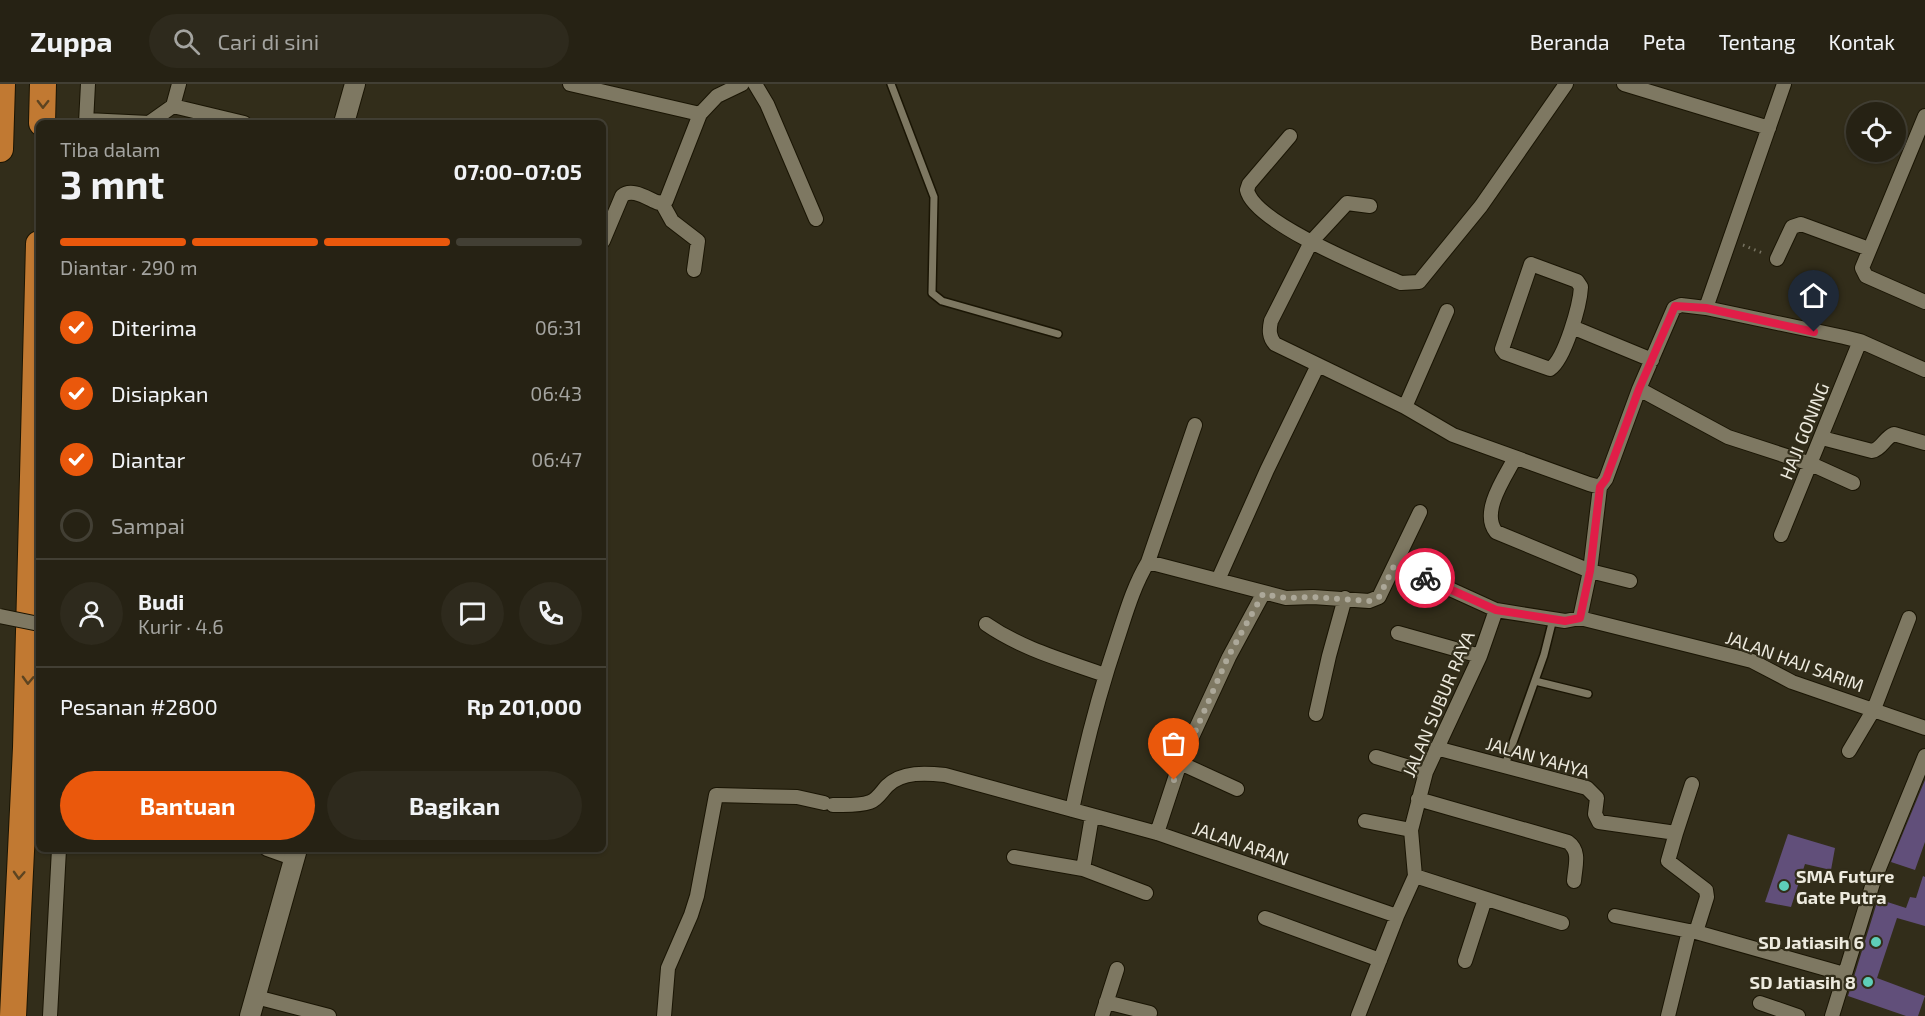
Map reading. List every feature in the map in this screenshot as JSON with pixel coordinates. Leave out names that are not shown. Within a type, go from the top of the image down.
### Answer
[{"type":"highway","points":[[0,148],[2,84]]},
{"type":"highway","points":[[42,120],[43,84]]},
{"type":"highway","points":[[13,1016],[26,748],[36,360]]},
{"type":"street","points":[[86,120],[88,84]]},
{"type":"street","points":[[152,120],[173,106],[179,84]]},
{"type":"street","points":[[345,120],[355,84]]},
{"type":"street","points":[[570,84],[700,114]]},
{"type":"street","points":[[662,203],[667,199],[700,114],[717,96],[742,84]]},
{"type":"street","points":[[755,84],[767,104],[816,219]]},
{"type":"street","points":[[1290,136],[1249,184],[1248,195],[1259,209],[1311,242],[1401,283],[1418,284],[1481,206],[1566,84]]},
{"type":"street","points":[[1624,84],[1769,128]]},
{"type":"street","points":[[1706,308],[1784,84]]},
{"type":"street","points":[[173,106],[231,120]]},
{"type":"street","points":[[1925,116],[1862,265],[1862,271],[1866,276],[1925,302]]},
{"type":"street","points":[[606,234],[622,196],[626,192],[662,203],[672,221],[698,241],[694,270]]},
{"type":"street","points":[[1370,206],[1347,203],[1311,242],[1271,321],[1270,333],[1275,344],[1405,407],[1454,435],[1600,487]]},
{"type":"street","points":[[1778,259],[1792,227],[1801,224],[1869,249]]},
{"type":"street","points":[[1531,264],[1581,285],[1582,289],[1572,327],[1556,364],[1550,369],[1503,352],[1502,344],[1531,264]]},
{"type":"street","points":[[1580,618],[1590,571],[1600,487],[1606,479],[1639,389],[1675,306],[1706,308],[1860,341],[1925,370]]},
{"type":"street","points":[[1405,407],[1447,311]]},
{"type":"street","points":[[1572,327],[1652,360]]},
{"type":"street","name":"HAJI GONING","points":[[1781,535],[1860,341]]},
{"type":"street","points":[[1218,580],[1267,470],[1318,365]]},
{"type":"street","points":[[1639,389],[1728,437],[1811,464],[1853,483]]},
{"type":"street","points":[[1072,810],[1089,731],[1105,675],[1129,602],[1148,562],[1195,425]]},
{"type":"street","points":[[1821,438],[1872,451],[1878,449],[1885,439],[1894,434],[1925,443]]},
{"type":"street","points":[[1515,458],[1497,494],[1490,516],[1491,525],[1496,532],[1590,571],[1630,581]]},
{"type":"street","points":[[1148,562],[1263,594],[1286,598],[1346,598],[1369,601],[1379,597],[1420,512]]},
{"type":"street","name":"JALAN HAJI SARIM","points":[[1395,564],[1496,610],[1565,621],[1580,618],[1752,661],[1792,682],[1925,728]]},
{"type":"street","points":[[1156,833],[1180,763],[1228,657],[1263,594]]},
{"type":"street","points":[[1316,714],[1346,598]]},
{"type":"street","name":"JALAN SUBUR RAYA","points":[[1358,1016],[1415,876],[1411,830],[1426,772],[1480,656],[1496,610]]},
{"type":"street","points":[[0,616],[36,623]]},
{"type":"street","points":[[1849,751],[1874,709],[1909,618]]},
{"type":"street","points":[[986,624],[1029,649],[1105,675]]},
{"type":"street","points":[[1398,633],[1480,656]]},
{"type":"street","name":"JALAN YAHYA","points":[[1436,748],[1587,788],[1597,798],[1595,814],[1599,822],[1676,833]]},
{"type":"street","points":[[1832,1016],[1873,883],[1925,756]]},
{"type":"street","points":[[1376,758],[1426,772]]},
{"type":"street","points":[[1180,763],[1237,789]]},
{"type":"street","name":"JALAN ARAN","points":[[664,1016],[668,968],[697,896],[716,795],[797,797],[829,804],[869,802],[876,799],[889,784],[902,776],[936,774],[1156,833],[1397,916]]},
{"type":"street","points":[[1668,1016],[1693,932],[1707,897],[1706,890],[1668,861],[1692,784]]},
{"type":"street","points":[[1418,799],[1568,842],[1573,846],[1576,854],[1574,881]]},
{"type":"street","points":[[1083,869],[1092,816]]},
{"type":"street","points":[[1365,821],[1411,830]]},
{"type":"street","points":[[50,1016],[59,852]]},
{"type":"street","points":[[296,854],[253,1007],[329,1016]]},
{"type":"street","points":[[1014,857],[1083,869],[1146,893]]},
{"type":"street","points":[[1415,876],[1562,923]]},
{"type":"street","points":[[1465,961],[1485,899]]},
{"type":"street","points":[[1615,916],[1693,932],[1844,974]]},
{"type":"street","points":[[1265,918],[1380,960]]},
{"type":"street","points":[[1117,969],[1104,1009],[1150,1013]]},
{"type":"street","points":[[1760,1004],[1798,1016]]},
{"type":"lane","points":[[891,84],[934,197],[932,293],[942,301],[1059,334]]},
{"type":"lane","points":[[1505,765],[1535,681],[1553,619]]},
{"type":"lane","points":[[1535,681],[1588,694]]},
{"type":"path","points":[[1730,240],[1778,259]]},
{"type":"building","points":[[1925,780],[1925,842],[1915,870],[1891,862]]},
{"type":"building","name":"SMA Future Gate Putra","points":[[1788,834],[1835,848],[1831,870],[1805,864],[1791,907],[1765,902]]},
{"type":"building","name":"SD Jatiasih 6","points":[[1923,876],[1925,877],[1925,926],[1897,918],[1877,978],[1925,996],[1918,1016],[1906,1016],[1848,996],[1878,899],[1906,908],[1910,897],[1916,898]]},
{"type":"way so far","points":[[1174,780],[1228,657],[1263,594],[1286,598],[1313,597],[1369,601],[1379,597],[1395,564],[1425,578]]},
{"type":"place","name":"SMA Future Gate Putra","points":[[1784,886]]},
{"type":"place","name":"SD Jatiasih 6","points":[[1876,942]]},
{"type":"place","name":"SD Jatiasih 8","points":[[1868,982]]},
{"type":"route","points":[[1425,578],[1496,610],[1565,621],[1580,618],[1590,571],[1600,487],[1606,479],[1639,389],[1675,306],[1706,308],[1814,332]]}]
